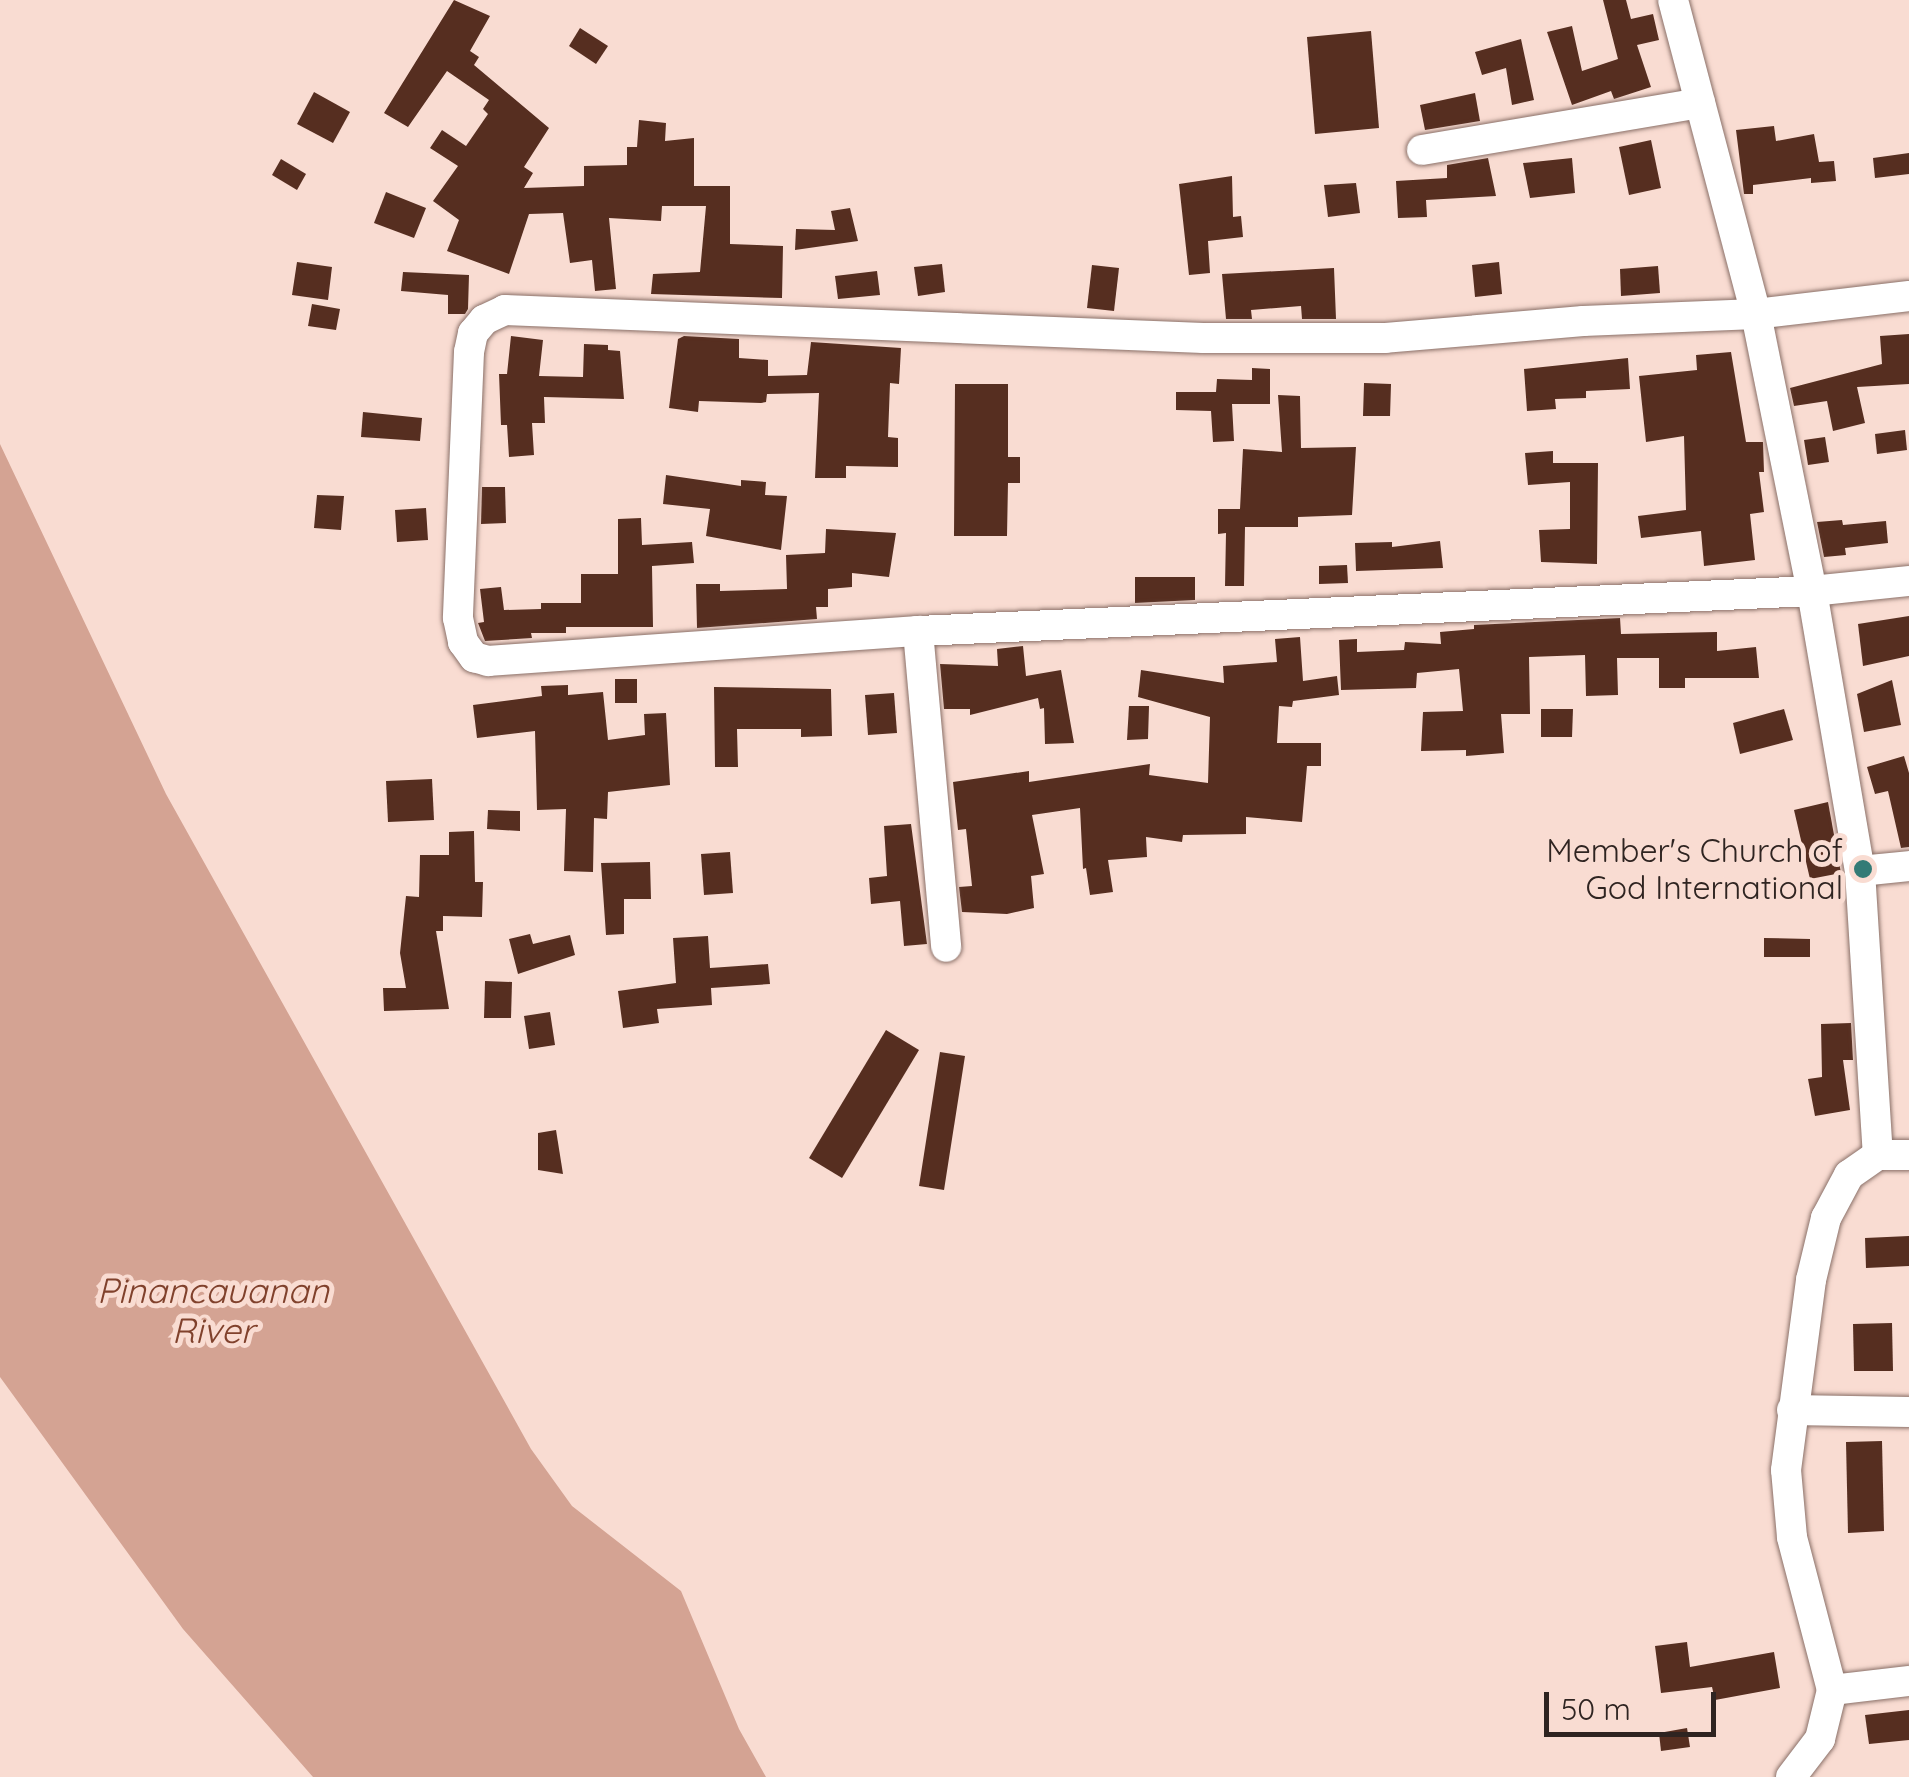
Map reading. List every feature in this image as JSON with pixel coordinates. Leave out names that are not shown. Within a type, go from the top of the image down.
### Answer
[{"type":"street","points":[[1673,0],[1756,314],[1812,591],[1860,872],[1878,1155]]},
{"type":"street","points":[[1422,150],[1700,103]]},
{"type":"street","points":[[1909,296],[1756,314],[1583,320],[1386,338],[1203,338],[548,308],[505,310],[484,320],[474,333],[464,408],[458,618],[463,642],[474,657],[488,661],[918,631],[1812,591],[1909,580]]},
{"type":"street","points":[[918,631],[946,947]]},
{"type":"street","points":[[1860,872],[1909,866]]},
{"type":"street","points":[[1791,1777],[1820,1739],[1832,1690],[1792,1537],[1786,1470],[1811,1280],[1826,1218],[1849,1175],[1878,1155],[1909,1155]]},
{"type":"street","points":[[1792,1410],[1909,1412]]},
{"type":"street","points":[[1832,1690],[1909,1681]]},
{"type":"water","name":"Pinancauanan River","points":[[0,444],[166,794],[531,1449],[572,1506],[681,1591],[739,1729],[766,1777],[313,1777],[183,1629],[0,1377]]},
{"type":"building","points":[[454,0],[490,16],[470,51],[479,57],[474,65],[549,128],[524,167],[533,173],[524,188],[584,186],[584,166],[627,165],[627,147],[637,147],[639,120],[666,123],[665,141],[694,138],[694,186],[730,186],[730,244],[783,246],[782,298],[651,294],[653,274],[700,272],[706,206],[662,206],[661,221],[609,218],[616,289],[595,291],[592,260],[570,263],[563,213],[529,214],[509,274],[447,251],[459,220],[433,201],[458,166],[430,148],[442,130],[466,146],[488,114],[483,109],[489,100],[447,71],[408,127],[384,113]]},
{"type":"building","points":[[1603,0],[1626,0],[1631,19],[1653,14],[1659,40],[1637,45],[1651,87],[1614,99],[1611,91],[1572,105],[1547,32],[1572,26],[1582,71],[1618,59]]},
{"type":"building","points":[[580,28],[608,46],[596,64],[569,46]]},
{"type":"building","points":[[1371,31],[1379,128],[1315,134],[1307,37]]},
{"type":"building","points":[[1521,39],[1534,100],[1512,105],[1506,68],[1482,75],[1475,52]]},
{"type":"building","points":[[314,92],[350,112],[333,143],[297,124]]},
{"type":"building","points":[[1475,93],[1480,121],[1425,130],[1420,105]]},
{"type":"building","points":[[1774,126],[1776,141],[1814,134],[1819,162],[1834,161],[1836,181],[1811,183],[1811,178],[1753,185],[1753,194],[1744,194],[1736,130]]},
{"type":"building","points":[[1651,140],[1661,188],[1629,195],[1619,147]]},
{"type":"building","points":[[1909,153],[1909,174],[1875,178],[1873,158]]},
{"type":"building","points":[[1488,158],[1496,196],[1426,200],[1427,217],[1398,218],[1396,181],[1447,178],[1447,165]]},
{"type":"building","points":[[1572,158],[1575,193],[1530,198],[1523,163]]},
{"type":"building","points":[[281,159],[306,174],[297,190],[272,175]]},
{"type":"building","points":[[1232,176],[1233,217],[1241,216],[1243,237],[1208,241],[1210,273],[1189,275],[1179,184]]},
{"type":"building","points":[[1356,183],[1360,213],[1328,217],[1324,185]]},
{"type":"building","points":[[386,192],[426,208],[414,238],[374,223]]},
{"type":"building","points":[[850,208],[858,241],[795,250],[796,229],[835,230],[831,211]]},
{"type":"building","points":[[297,262],[332,267],[328,300],[292,295]]},
{"type":"building","points":[[1499,262],[1502,294],[1475,297],[1472,265]]},
{"type":"building","points":[[942,264],[945,292],[918,296],[914,267]]},
{"type":"building","points":[[1092,265],[1119,268],[1114,311],[1087,308]]},
{"type":"building","points":[[1658,266],[1660,293],[1621,296],[1620,269]]},
{"type":"building","points":[[1334,268],[1336,319],[1302,319],[1301,306],[1251,310],[1252,319],[1226,319],[1222,274]]},
{"type":"building","points":[[877,271],[880,295],[838,299],[835,276]]},
{"type":"building","points":[[403,272],[469,275],[465,314],[448,314],[448,295],[401,291]]},
{"type":"building","points":[[312,304],[340,309],[336,330],[308,326]]},
{"type":"building","points":[[1909,334],[1909,384],[1857,387],[1865,423],[1833,431],[1827,401],[1794,406],[1790,388],[1882,364],[1880,336]]},
{"type":"building","points":[[511,336],[543,340],[539,376],[583,377],[584,344],[608,345],[608,350],[620,351],[624,399],[544,397],[545,423],[532,423],[534,455],[509,457],[507,425],[501,425],[499,374],[507,374]]},
{"type":"building","points":[[678,339],[739,339],[739,358],[768,360],[768,376],[807,375],[811,342],[901,348],[899,384],[890,383],[888,437],[898,438],[898,467],[846,466],[846,478],[815,478],[819,393],[767,394],[766,402],[761,403],[699,401],[698,412],[669,408]]},
{"type":"building","points":[[1731,352],[1746,442],[1763,442],[1764,472],[1759,472],[1764,512],[1750,514],[1755,560],[1704,566],[1701,531],[1641,538],[1638,516],[1686,510],[1684,436],[1646,442],[1639,376],[1697,370],[1696,355]]},
{"type":"building","points":[[1628,358],[1630,389],[1586,391],[1586,398],[1555,399],[1556,409],[1527,411],[1524,369]]},
{"type":"building","points":[[1252,368],[1270,369],[1270,404],[1232,404],[1234,441],[1213,442],[1211,411],[1176,410],[1176,392],[1216,392],[1217,379],[1252,380]]},
{"type":"building","points":[[1364,383],[1391,384],[1390,416],[1363,416]]},
{"type":"building","points":[[955,384],[1008,384],[1008,457],[1020,457],[1020,483],[1008,483],[1007,536],[954,536]]},
{"type":"building","points":[[1278,395],[1300,396],[1301,448],[1356,447],[1352,515],[1298,517],[1298,527],[1245,527],[1244,586],[1225,586],[1226,533],[1218,534],[1218,509],[1240,509],[1243,449],[1282,452]]},
{"type":"building","points":[[363,412],[422,418],[420,441],[361,437]]},
{"type":"building","points":[[1905,430],[1907,450],[1877,454],[1875,434]]},
{"type":"building","points":[[1825,437],[1829,462],[1808,465],[1804,440]]},
{"type":"building","points":[[1553,451],[1553,463],[1598,463],[1597,564],[1541,562],[1539,530],[1570,529],[1570,482],[1528,485],[1525,453]]},
{"type":"building","points":[[666,475],[741,486],[741,480],[766,482],[765,495],[787,496],[781,550],[706,536],[710,509],[663,504]]},
{"type":"building","points":[[482,487],[505,487],[506,523],[481,524]]},
{"type":"building","points":[[317,495],[344,496],[341,530],[314,528]]},
{"type":"building","points":[[426,508],[428,540],[397,542],[395,510]]},
{"type":"building","points":[[641,518],[642,545],[692,542],[694,563],[652,566],[653,627],[566,627],[566,633],[531,633],[532,638],[485,641],[478,623],[484,622],[480,589],[501,587],[504,610],[541,609],[541,603],[581,603],[581,574],[618,574],[618,519]]},
{"type":"building","points":[[1842,520],[1843,525],[1886,521],[1888,543],[1845,548],[1846,555],[1824,557],[1817,522]]},
{"type":"building","points":[[826,529],[896,533],[889,577],[852,573],[852,587],[828,589],[828,607],[816,607],[817,619],[697,628],[696,584],[720,584],[720,591],[787,589],[786,555],[825,553]]},
{"type":"building","points":[[1440,541],[1443,568],[1356,571],[1355,543],[1392,542],[1392,547]]},
{"type":"building","points":[[1347,565],[1348,583],[1319,584],[1319,566]]},
{"type":"building","points":[[1135,577],[1195,577],[1195,600],[1135,603]]},
{"type":"building","points":[[1909,616],[1909,656],[1863,666],[1858,624]]},
{"type":"building","points":[[1620,618],[1621,634],[1717,632],[1717,651],[1756,647],[1759,678],[1685,678],[1685,688],[1659,688],[1659,658],[1617,658],[1618,695],[1586,696],[1585,655],[1529,657],[1530,714],[1501,714],[1504,753],[1466,756],[1466,750],[1421,751],[1423,712],[1463,711],[1459,669],[1417,673],[1416,688],[1341,690],[1339,640],[1357,639],[1357,652],[1404,650],[1405,642],[1441,644],[1440,632],[1474,629],[1474,625]]},
{"type":"building","points":[[1300,637],[1303,681],[1337,676],[1339,695],[1293,701],[1292,707],[1279,706],[1277,743],[1321,743],[1321,766],[1307,766],[1302,822],[1246,817],[1246,834],[1183,835],[1182,842],[1146,837],[1147,857],[1108,860],[1113,892],[1090,895],[1086,868],[1083,869],[1080,808],[1032,815],[1044,874],[1031,876],[1034,908],[1007,914],[962,912],[959,887],[972,886],[966,829],[958,830],[953,782],[1029,771],[1029,782],[1150,764],[1149,775],[1208,783],[1210,717],[1138,697],[1141,670],[1224,683],[1223,666],[1277,662],[1275,639]]},
{"type":"building","points":[[1023,646],[1026,676],[1061,670],[1074,743],[1045,744],[1044,708],[1040,709],[1038,698],[970,715],[970,709],[944,709],[940,664],[998,666],[997,649]]},
{"type":"building","points":[[615,679],[637,679],[637,703],[615,703]]},
{"type":"building","points":[[1892,680],[1901,725],[1864,732],[1857,694]]},
{"type":"building","points":[[568,685],[568,695],[603,692],[608,740],[645,735],[644,714],[666,713],[670,785],[608,792],[607,819],[594,818],[593,872],[564,871],[566,809],[537,810],[535,731],[477,738],[473,705],[542,696],[541,686]]},
{"type":"building","points":[[714,687],[831,689],[832,736],[801,737],[801,729],[737,729],[738,767],[715,767]]},
{"type":"building","points":[[894,693],[897,733],[868,735],[865,695]]},
{"type":"building","points":[[1129,706],[1149,706],[1148,739],[1127,740]]},
{"type":"building","points":[[1541,709],[1573,709],[1572,737],[1541,737]]},
{"type":"building","points":[[1784,709],[1793,740],[1740,754],[1733,723]]},
{"type":"building","points":[[1904,756],[1909,773],[1909,847],[1901,848],[1888,791],[1875,794],[1867,767]]},
{"type":"building","points":[[432,779],[434,820],[388,822],[386,781]]},
{"type":"building","points":[[1828,802],[1841,873],[1810,879],[1794,810]]},
{"type":"building","points":[[488,810],[520,811],[520,831],[487,829]]},
{"type":"building","points":[[911,824],[927,944],[904,946],[900,901],[871,904],[869,878],[887,876],[884,826]]},
{"type":"building","points":[[474,831],[475,882],[483,882],[482,917],[443,916],[443,931],[436,931],[449,1009],[384,1011],[383,988],[406,988],[400,953],[406,896],[419,897],[420,855],[449,855],[449,832]]},
{"type":"building","points":[[730,852],[733,893],[704,895],[701,854]]},
{"type":"building","points":[[650,862],[651,899],[624,899],[624,934],[606,935],[601,863]]},
{"type":"building","points":[[530,934],[533,944],[570,935],[575,955],[518,974],[509,939]]},
{"type":"building","points":[[708,936],[710,968],[768,964],[770,984],[711,988],[712,1005],[657,1009],[659,1023],[623,1028],[618,991],[676,983],[673,938]]},
{"type":"building","points":[[1764,938],[1810,939],[1810,957],[1764,957]]},
{"type":"building","points":[[485,981],[512,982],[511,1018],[484,1018]]},
{"type":"building","points":[[550,1012],[555,1045],[529,1049],[524,1016]]},
{"type":"building","points":[[1851,1023],[1853,1060],[1843,1060],[1850,1110],[1815,1116],[1808,1079],[1822,1077],[1821,1024]]},
{"type":"building","points":[[886,1030],[919,1050],[842,1178],[809,1158]]},
{"type":"building","points":[[940,1052],[965,1056],[944,1190],[919,1186]]},
{"type":"building","points":[[556,1130],[563,1174],[538,1170],[538,1133]]},
{"type":"building","points":[[1909,1236],[1909,1266],[1866,1268],[1865,1238]]},
{"type":"building","points":[[1892,1323],[1893,1371],[1854,1371],[1853,1324]]},
{"type":"building","points":[[1882,1441],[1884,1531],[1848,1533],[1846,1442]]},
{"type":"building","points":[[1687,1642],[1690,1667],[1774,1652],[1780,1688],[1715,1700],[1712,1687],[1661,1693],[1655,1646]]},
{"type":"building","points":[[1909,1710],[1909,1740],[1869,1744],[1865,1715]]},
{"type":"building","points":[[1687,1728],[1690,1747],[1661,1751],[1659,1733]]},
{"type":"place","name":"Member's Church of God International","points":[[1863,869]]}]
